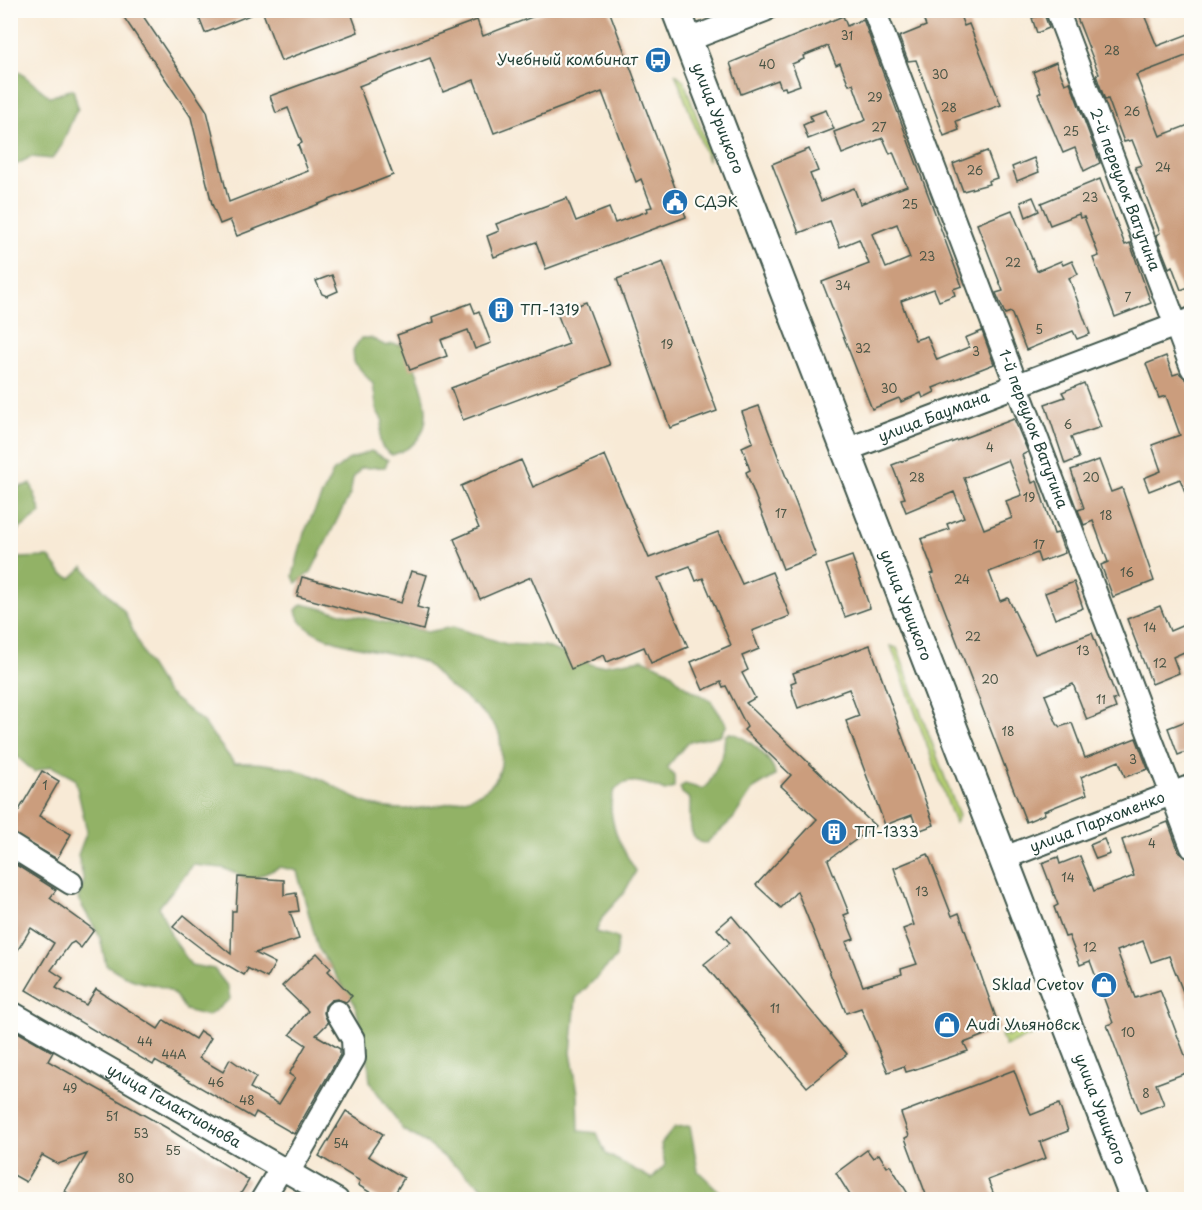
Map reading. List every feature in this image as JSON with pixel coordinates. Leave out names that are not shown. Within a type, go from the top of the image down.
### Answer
[{"type":"main road","name":"улица Урицкого","points":[[676,10],[1135,1200]]},
{"type":"street","points":[[688,40],[765,10]]},
{"type":"street","name":"1-й переулок Ватутина","points":[[874,10],[1017,385],[1181,790],[1191,847]]},
{"type":"street","name":"2-й переулок Ватутина","points":[[1057,10],[1183,322],[1191,368]]},
{"type":"street","name":"улица Баумана","points":[[846,450],[1183,322]]},
{"type":"street","name":"улица Пархоменко","points":[[1004,858],[1181,790]]},
{"type":"street","points":[[10,845],[71,883]]},
{"type":"street","name":"улица Галактионова","points":[[10,1012],[337,1200]]},
{"type":"street","points":[[262,1200],[285,1169],[354,1058],[353,1039],[337,1012]]},
{"type":"green space","points":[[11,65],[50,97],[73,89],[78,108],[52,159],[31,157],[11,167]]},
{"type":"green space","points":[[675,73],[684,81],[708,148],[708,161]]},
{"type":"green space","points":[[361,338],[371,338],[386,346],[392,344],[406,346],[423,393],[426,409],[425,423],[420,436],[409,447],[392,455],[381,445],[380,432],[383,421],[377,411],[373,384],[354,362],[353,350]]},
{"type":"green space","points":[[371,451],[388,460],[385,467],[361,468],[353,478],[350,494],[311,572],[296,583],[293,576],[304,533],[333,472],[348,460]]},
{"type":"green space","points":[[11,476],[15,488],[31,484],[41,513],[17,531],[11,546]]},
{"type":"green space","points":[[10,555],[16,558],[49,557],[62,574],[71,578],[83,567],[124,611],[146,660],[166,692],[203,722],[234,763],[256,763],[302,772],[323,780],[358,799],[381,807],[409,809],[429,807],[477,795],[485,790],[500,770],[499,733],[482,712],[445,683],[425,663],[412,658],[352,646],[314,632],[302,623],[296,610],[302,604],[427,632],[453,627],[506,644],[544,646],[596,666],[643,659],[668,670],[683,685],[711,701],[727,725],[720,735],[688,742],[667,767],[674,776],[674,788],[665,791],[637,782],[626,783],[618,786],[613,794],[612,817],[616,833],[636,871],[624,893],[603,916],[596,932],[618,938],[616,958],[576,998],[571,1053],[578,1093],[579,1131],[597,1133],[606,1154],[652,1179],[665,1165],[661,1144],[675,1127],[690,1126],[698,1171],[720,1192],[720,1199],[492,1199],[491,1194],[425,1142],[403,1130],[370,1082],[367,1051],[355,1004],[318,948],[297,871],[280,867],[251,880],[223,868],[193,865],[159,907],[172,937],[191,965],[214,969],[228,987],[230,999],[208,1016],[185,1010],[174,994],[162,987],[131,979],[106,965],[100,937],[78,899],[84,881],[78,855],[87,831],[75,779],[51,766],[34,772],[11,751]]},
{"type":"green space","points":[[891,646],[897,648],[959,816],[955,823]]},
{"type":"green space","points":[[729,733],[743,738],[758,749],[770,763],[775,776],[752,790],[733,819],[706,843],[699,842],[690,826],[690,799],[682,793],[680,787],[685,784],[702,789],[708,785],[723,754],[725,736]]},
{"type":"green space","points":[[1030,1027],[1033,1035],[1005,1046],[1001,1035],[1007,1036]]},
{"type":"building","points":[[132,10],[139,10],[207,111],[229,202],[308,171],[298,145],[302,143],[288,108],[276,113],[270,96],[477,20],[483,36],[550,10],[609,10],[686,217],[546,269],[536,242],[494,257],[487,236],[499,231],[496,224],[567,198],[576,221],[609,208],[615,223],[648,211],[647,208],[652,207],[641,179],[636,182],[602,92],[494,133],[474,80],[443,92],[430,58],[359,86],[393,175],[237,236],[230,220],[220,224],[212,204],[191,117],[123,16]]},
{"type":"building","points":[[196,10],[260,10],[260,11],[205,33]]},
{"type":"building","points":[[262,10],[350,10],[358,32],[281,61]]},
{"type":"building","points":[[920,10],[958,10],[964,26],[969,24],[1001,105],[956,121],[959,130],[944,136],[916,60],[908,61],[899,37],[926,26]]},
{"type":"building","points":[[1074,10],[1142,10],[1157,46],[1191,33],[1191,54],[1136,75],[1160,136],[1191,124],[1191,286],[1181,290],[1172,266],[1169,268],[1156,235],[1160,233],[1135,167],[1142,165],[1132,140],[1124,142],[1108,99],[1105,100],[1096,75],[1099,74]]},
{"type":"building","points":[[1044,14],[1049,28],[1037,33],[1032,18]]},
{"type":"building","points":[[843,16],[847,26],[863,19],[962,286],[953,289],[955,295],[939,301],[934,289],[901,301],[915,340],[927,336],[937,360],[969,347],[965,338],[982,331],[994,364],[933,388],[935,392],[923,398],[921,393],[901,402],[899,398],[872,409],[822,282],[869,264],[859,239],[840,247],[830,221],[799,233],[772,164],[809,149],[818,171],[810,174],[821,201],[854,188],[860,204],[907,186],[893,152],[890,154],[883,138],[842,154],[834,132],[866,120],[853,84],[849,85],[840,63],[836,65],[828,46],[803,56],[804,59],[792,64],[800,85],[786,90],[785,87],[781,88],[778,80],[741,94],[730,63]],"holes":[[[897,224],[910,258],[886,268],[872,234]]]},
{"type":"building","points":[[1056,62],[1065,84],[1070,82],[1100,163],[1084,171],[1075,148],[1063,153],[1038,94],[1041,92],[1033,72]]},
{"type":"building","points":[[826,110],[834,129],[808,139],[803,125],[812,121],[810,116]]},
{"type":"building","points":[[987,151],[997,178],[988,181],[989,184],[963,191],[953,164]]},
{"type":"building","points":[[1034,158],[1039,172],[1017,181],[1012,167]]},
{"type":"building","points":[[1100,179],[1125,245],[1130,243],[1151,303],[1115,317],[1093,258],[1099,256],[1084,217],[1080,218],[1079,214],[1050,225],[1041,203]]},
{"type":"building","points":[[1033,197],[1039,211],[1026,217],[1021,202]]},
{"type":"building","points":[[1012,210],[1037,271],[1061,261],[1063,265],[1072,261],[1078,274],[1069,278],[1090,334],[1077,339],[1073,331],[1026,350],[1011,312],[1005,314],[996,293],[1003,291],[977,224]]},
{"type":"building","points":[[663,262],[717,411],[670,428],[617,279]]},
{"type":"building","points":[[332,275],[338,291],[327,296],[322,294],[316,281]]},
{"type":"building","points":[[586,302],[610,365],[463,420],[451,388],[569,344],[557,313]]},
{"type":"building","points":[[471,303],[475,313],[479,311],[491,343],[475,349],[468,330],[441,340],[447,356],[410,370],[397,335],[434,322],[433,317]]},
{"type":"building","points":[[1166,356],[1173,375],[1179,373],[1187,380],[1191,393],[1190,505],[1180,479],[1149,491],[1144,478],[1161,471],[1152,445],[1180,435],[1166,396],[1159,398],[1146,364]]},
{"type":"building","points":[[1084,383],[1101,427],[1071,437],[1079,458],[1065,464],[1045,404],[1065,397],[1062,392]]},
{"type":"building","points":[[759,406],[816,556],[783,569],[746,472],[750,470],[742,447],[753,442],[742,412]]},
{"type":"building","points":[[1014,419],[1028,452],[1022,455],[1032,483],[1037,481],[1054,534],[1058,533],[1065,553],[1040,562],[1037,553],[989,572],[1000,601],[1008,598],[1035,654],[1092,633],[1117,699],[1113,700],[1116,708],[1087,720],[1073,684],[1045,695],[1057,724],[1060,727],[1072,723],[1085,758],[1136,738],[1148,769],[1125,777],[1119,761],[1081,777],[1087,794],[1044,811],[1045,814],[1026,822],[931,574],[934,573],[921,539],[949,529],[947,524],[964,517],[954,492],[906,512],[901,499],[905,498],[892,465]],"holes":[[[1008,460],[1022,495],[1006,501],[1012,518],[984,529],[964,478]]]},
{"type":"building","points":[[605,455],[649,558],[718,532],[742,584],[772,572],[790,616],[752,631],[759,649],[742,656],[748,670],[742,673],[755,698],[746,703],[875,826],[828,860],[849,913],[844,915],[854,939],[846,942],[863,986],[902,974],[901,969],[917,964],[903,929],[914,925],[894,868],[928,854],[952,916],[959,913],[1000,1029],[964,1043],[968,1051],[906,1072],[904,1066],[888,1072],[861,1008],[846,1013],[797,891],[781,908],[756,885],[817,819],[781,786],[791,775],[744,730],[747,727],[726,686],[723,687],[721,682],[703,690],[691,662],[731,645],[703,578],[696,581],[690,566],[658,578],[688,647],[651,663],[644,647],[607,662],[604,655],[571,669],[531,577],[480,599],[454,539],[479,528],[461,486],[521,460],[533,487]]},
{"type":"building","points":[[1099,460],[1111,492],[1122,488],[1154,581],[1113,597],[1101,565],[1108,562],[1093,521],[1084,525],[1078,510],[1084,508],[1071,470]]},
{"type":"building","points":[[852,556],[870,608],[845,617],[826,565]]},
{"type":"building","points":[[411,571],[427,575],[417,607],[428,610],[423,630],[297,596],[302,577],[401,603]]},
{"type":"building","points":[[1074,582],[1083,608],[1055,619],[1045,593]]},
{"type":"building","points":[[1160,606],[1170,631],[1191,622],[1191,649],[1173,657],[1179,673],[1152,684],[1127,619]]},
{"type":"building","points":[[870,645],[934,825],[918,831],[912,815],[885,825],[846,721],[859,716],[849,689],[798,708],[793,694],[791,683],[796,681],[793,673]]},
{"type":"building","points":[[1191,719],[1191,750],[1178,755],[1168,728]]},
{"type":"building","points":[[42,771],[59,781],[39,816],[71,834],[57,859],[10,832],[10,807],[18,812]]},
{"type":"building","points":[[1168,822],[1179,852],[1188,859],[1191,875],[1186,878],[1191,894],[1191,1012],[1169,956],[1151,962],[1143,941],[1117,951],[1135,998],[1160,990],[1191,1071],[1156,1084],[1164,1104],[1140,1113],[1107,1025],[1113,1023],[1090,961],[1080,965],[1069,936],[1065,937],[1054,907],[1058,905],[1042,863],[1058,857],[1060,864],[1080,856],[1094,891],[1134,876],[1122,840]]},
{"type":"building","points":[[1104,839],[1110,854],[1096,859],[1090,845]]},
{"type":"building","points":[[10,861],[56,890],[50,898],[94,930],[81,948],[74,942],[70,944],[51,970],[63,978],[56,988],[86,1005],[96,989],[158,1029],[164,1020],[195,1039],[200,1031],[211,1038],[199,1058],[223,1072],[230,1059],[256,1077],[250,1088],[279,1104],[295,1078],[289,1074],[306,1045],[290,1034],[308,1011],[282,986],[317,953],[331,968],[328,971],[352,996],[346,1002],[331,1000],[325,1006],[324,1013],[328,1023],[316,1035],[340,1049],[340,1055],[294,1134],[256,1112],[253,1118],[155,1061],[153,1065],[26,990],[54,943],[31,928],[10,963]]},
{"type":"building","points":[[238,877],[284,880],[284,895],[296,893],[299,911],[290,912],[299,939],[255,953],[275,963],[267,978],[245,967],[248,969],[244,975],[207,953],[173,927],[184,915],[231,954],[232,911],[236,911]]},
{"type":"building","points":[[732,916],[847,1054],[807,1087],[704,964],[730,943],[717,929]]},
{"type":"building","points":[[16,1031],[53,1052],[48,1061],[167,1128],[249,1180],[237,1200],[78,1200],[65,1191],[87,1154],[58,1164],[42,1155],[26,1182],[10,1173],[10,1041]]},
{"type":"building","points":[[1014,1070],[1031,1115],[1059,1104],[1068,1131],[1040,1142],[1046,1158],[988,1180],[996,1200],[928,1200],[905,1138],[909,1136],[901,1113]]},
{"type":"building","points":[[346,1111],[383,1134],[368,1156],[404,1178],[391,1200],[382,1200],[358,1185],[360,1181],[319,1156]]},
{"type":"building","points":[[867,1150],[873,1158],[879,1154],[887,1167],[890,1165],[912,1200],[853,1200],[836,1173]]},
{"type":"place","name":"Учебный комбинат","points":[[658,60]]},
{"type":"place","name":"СДЭК","points":[[675,202]]},
{"type":"place","name":"ТП-1319","points":[[501,310]]},
{"type":"place","name":"ТП-1333","points":[[834,832]]},
{"type":"place","name":"Sklad Cvetov","points":[[1104,985]]},
{"type":"place","name":"Audi Ульяновск","points":[[947,1025]]}]
